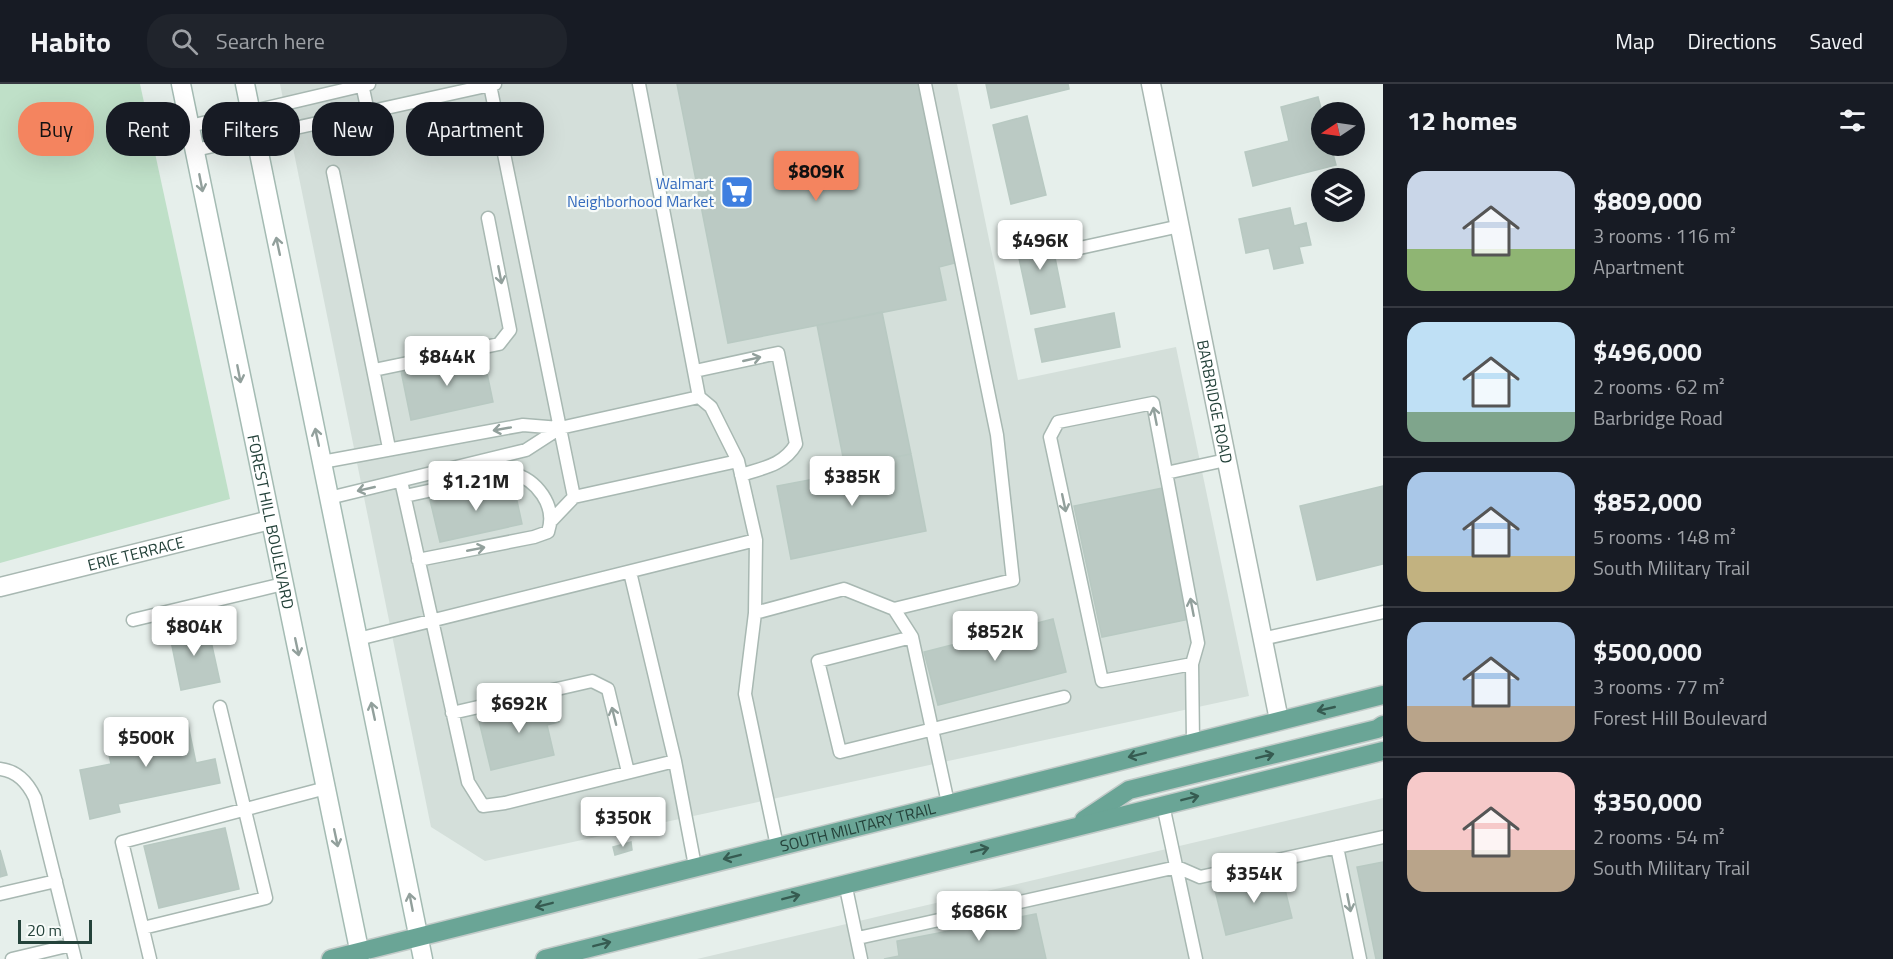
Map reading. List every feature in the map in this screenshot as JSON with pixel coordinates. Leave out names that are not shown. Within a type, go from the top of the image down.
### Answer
[{"type":"main road","name":"FOREST HILL BOULEVARD","points":[[181,84],[185,102]]},
{"type":"main road","points":[[245,84],[249,102]]},
{"type":"main road","name":"BARBRIDGE ROAD","points":[[1151,84],[1279,720]]},
{"type":"main road","name":"FOREST HILL BOULEVARD","points":[[190,126],[360,955]]},
{"type":"main road","points":[[259,156],[423,959]]},
{"type":"main road","name":"ERIE TERRACE","points":[[0,587],[270,520]]},
{"type":"main road","name":"SOUTH MILITARY TRAIL","points":[[331,959],[360,955],[418,937],[695,866],[1383,695]]},
{"type":"main road","points":[[1075,826],[1129,790],[1365,732],[1383,725]]},
{"type":"main road","points":[[545,959],[1383,751]]},
{"type":"lane","points":[[639,84],[699,397],[711,407],[738,461],[756,540],[755,613],[745,694],[777,846]]},
{"type":"lane","points":[[755,613],[844,590],[894,609],[1013,580],[997,435],[925,84]]},
{"type":"lane","points":[[293,102],[364,85],[367,102]]},
{"type":"lane","points":[[394,106],[493,85],[574,497]]},
{"type":"lane","points":[[190,126],[202,123]]},
{"type":"lane","points":[[195,150],[202,148]]},
{"type":"lane","points":[[333,172],[389,448]]},
{"type":"lane","points":[[374,370],[499,345],[510,330],[488,218]]},
{"type":"lane","points":[[1075,249],[1180,226]]},
{"type":"lane","points":[[695,372],[778,353],[796,444],[789,455],[778,464],[741,475]]},
{"type":"lane","points":[[322,462],[523,425],[560,428],[699,397]]},
{"type":"lane","points":[[1192,664],[1102,681],[1050,437],[1058,422],[1153,403],[1198,643],[1192,664],[1193,741]]},
{"type":"lane","points":[[329,498],[526,450],[560,428]]},
{"type":"lane","points":[[1166,473],[1226,460]]},
{"type":"lane","points":[[418,560],[534,537],[548,532],[552,520],[574,497],[738,461]]},
{"type":"lane","points":[[405,496],[511,473],[524,476],[540,491],[548,503],[552,520]]},
{"type":"lane","points":[[401,482],[468,782],[483,806],[506,803],[675,760]]},
{"type":"lane","points":[[358,639],[756,540]]},
{"type":"lane","points":[[630,572],[675,760],[695,866]]},
{"type":"lane","points":[[133,620],[283,584]]},
{"type":"lane","points":[[894,609],[912,637],[948,803]]},
{"type":"lane","points":[[1262,639],[1383,612]]},
{"type":"lane","points":[[912,637],[818,661],[840,752],[1064,697]]},
{"type":"lane","points":[[452,713],[592,681],[608,689],[628,772]]},
{"type":"lane","points":[[142,928],[266,898],[220,707]]},
{"type":"lane","points":[[0,769],[18,775],[29,785],[35,798],[75,959]]},
{"type":"lane","points":[[150,959],[122,842],[326,788]]},
{"type":"lane","points":[[1163,805],[1196,959]]},
{"type":"lane","points":[[858,938],[1176,867],[1200,877],[1383,837]]},
{"type":"lane","points":[[1337,847],[1360,959]]},
{"type":"lane","points":[[0,894],[56,881]]},
{"type":"lane","points":[[845,883],[861,959]]},
{"type":"lane","points":[[12,959],[71,945]]},
{"type":"shaded area","points":[[280,84],[957,84],[1018,380],[1176,347],[1249,696],[485,861],[431,827],[295,156],[300,156],[300,102],[284,102]]},
{"type":"shaded area","points":[[1383,798],[1383,959],[697,959],[1294,819]]},
{"type":"green space","points":[[0,84],[140,84],[144,102],[106,102],[106,156],[156,156],[230,499],[0,563]]},
{"type":"building","points":[[677,84],[920,84],[955,263],[939,267],[946,300],[728,343]]},
{"type":"building","points":[[986,84],[1068,84],[1069,89],[991,108]]},
{"type":"building","points":[[1318,97],[1319,102],[1311,102],[1311,156],[1334,156],[1336,165],[1311,168],[1311,171],[1253,186],[1245,152],[1289,141],[1281,107]]},
{"type":"building","points":[[1027,116],[1046,195],[1011,204],[993,125]]},
{"type":"building","points":[[1290,208],[1294,226],[1306,223],[1311,245],[1299,247],[1303,263],[1274,269],[1269,248],[1246,253],[1239,219]]},
{"type":"building","points":[[1049,228],[1065,307],[1031,314],[1014,235]]},
{"type":"building","points":[[882,312],[911,454],[845,467],[817,325]]},
{"type":"building","points":[[1114,313],[1120,347],[1042,362],[1035,329]]},
{"type":"building","points":[[483,354],[493,402],[411,420],[401,371]]},
{"type":"building","points":[[911,454],[926,531],[791,559],[777,486],[846,473],[845,467]]},
{"type":"building","points":[[513,482],[522,524],[440,542],[430,500]]},
{"type":"building","points":[[1383,486],[1383,564],[1317,580],[1300,506]]},
{"type":"building","points":[[1163,488],[1190,619],[1102,637],[1074,506]]},
{"type":"building","points":[[1053,619],[1066,672],[938,705],[924,652]]},
{"type":"building","points":[[207,623],[220,682],[181,690],[169,631]]},
{"type":"building","points":[[553,699],[559,722],[547,725],[554,755],[491,770],[478,717]]},
{"type":"building","points":[[187,720],[196,763],[215,759],[220,783],[118,804],[120,812],[90,819],[80,770],[111,764],[105,737]]},
{"type":"building","points":[[225,828],[239,889],[159,908],[144,846]]},
{"type":"building","points":[[631,842],[632,850],[615,855],[613,847]]},
{"type":"building","points":[[0,850],[7,875],[0,877]]},
{"type":"building","points":[[1383,862],[1383,959],[1376,959],[1357,867]]},
{"type":"building","points":[[1281,873],[1292,918],[1226,935],[1215,890]]},
{"type":"building","points":[[1036,914],[1046,959],[884,959],[899,956],[897,941]]},
{"type":"place","name":"Walmart Neighborhood Market","points":[[737,192]]}]
